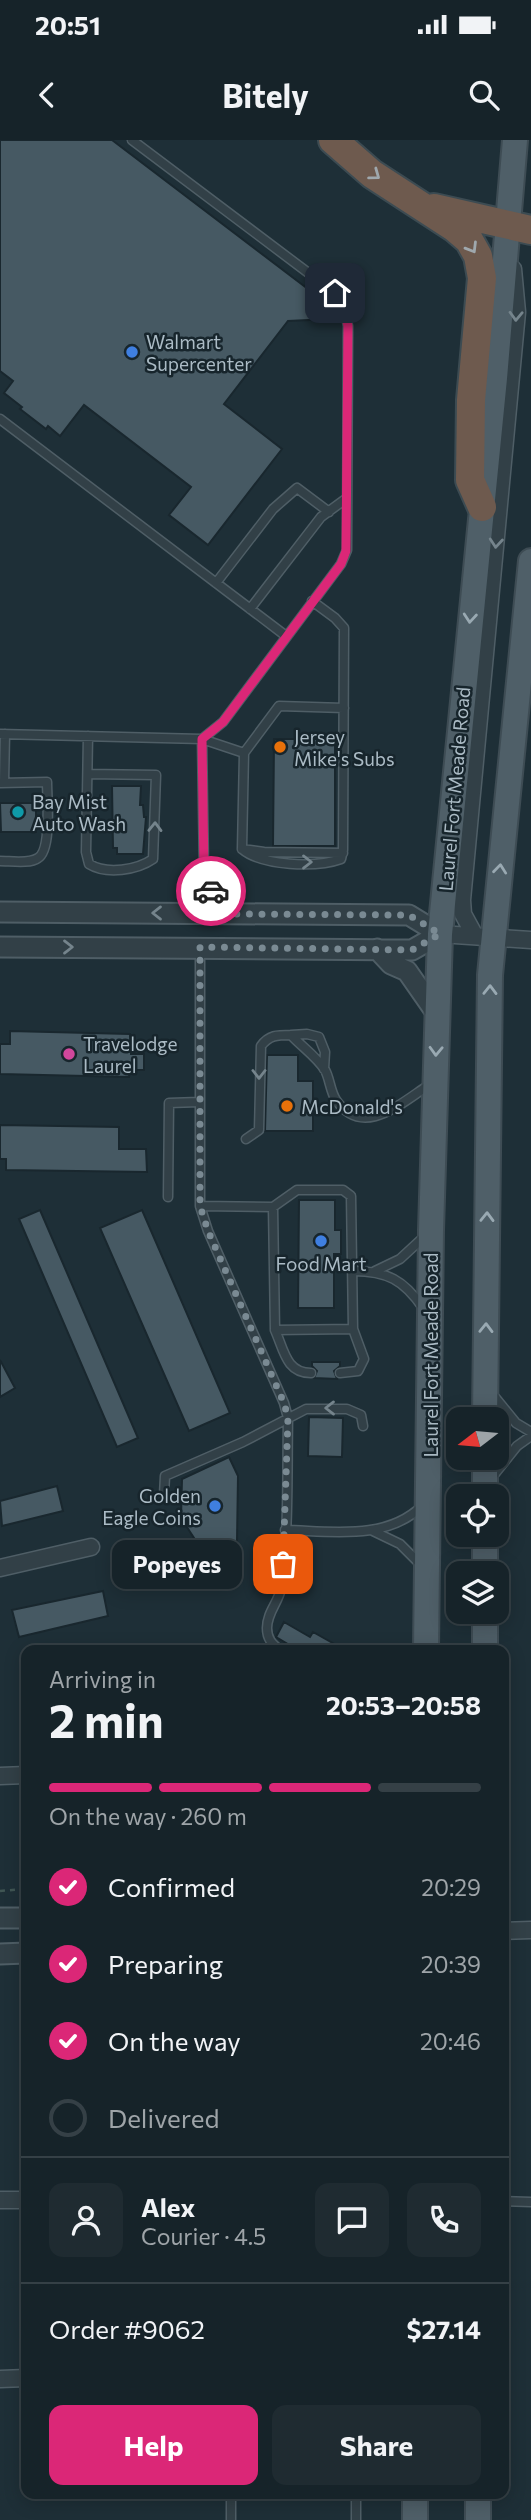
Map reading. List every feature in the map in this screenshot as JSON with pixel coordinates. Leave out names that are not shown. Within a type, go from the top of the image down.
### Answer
[{"type":"highway","points":[[333,140],[372,174],[421,204],[469,240],[481,267],[471,400],[470,480],[482,507]]},
{"type":"highway","points":[[421,204],[520,227]]},
{"type":"main road","name":"Laurel Fort Meade Road","points":[[426,1645],[430,1230],[440,934],[482,507],[520,227],[515,140]]},
{"type":"main road","points":[[485,1407],[490,975],[484,937],[531,561]]},
{"type":"main road","points":[[485,1624],[485,1645]]},
{"type":"main road","points":[[415,2499],[415,2520]]},
{"type":"main road","points":[[478,2499],[478,2520]]},
{"type":"street","points":[[484,937],[463,914],[462,900],[517,312],[520,227]]},
{"type":"street","points":[[0,912],[409,915],[440,934],[531,940]]},
{"type":"street","points":[[0,947],[412,950],[440,934]]},
{"type":"street","points":[[377,949],[391,964],[407,971],[437,1014]]},
{"type":"street","points":[[0,1569],[92,1547]]},
{"type":"street","points":[[0,1776],[21,1775]]},
{"type":"street","points":[[0,1918],[21,1918]]},
{"type":"street","points":[[509,1931],[531,1930]]},
{"type":"street","points":[[0,1954],[21,1953]]},
{"type":"street","points":[[0,2200],[21,2200]]},
{"type":"street","points":[[0,2379],[21,2378]]},
{"type":"lane","points":[[132,140],[335,293],[344,307],[348,326],[346,551],[341,564],[223,722],[202,739]]},
{"type":"lane","points":[[0,419],[286,636]]},
{"type":"lane","points":[[216,583],[273,509],[297,488],[328,512]]},
{"type":"lane","points":[[250,609],[321,517],[347,498]]},
{"type":"lane","points":[[312,601],[344,628],[344,708],[343,853],[341,859],[332,862],[275,862],[254,858],[242,849],[244,753],[279,706],[344,708]]},
{"type":"lane","points":[[0,861],[36,860],[44,853],[47,843],[47,782],[2,783],[2,734],[202,739],[244,753]]},
{"type":"lane","points":[[88,736],[86,852],[89,864],[97,869],[135,869],[153,859],[156,775],[88,775]]},
{"type":"lane","points":[[202,739],[204,871],[209,888],[227,914]]},
{"type":"lane","points":[[200,947],[200,1206],[208,1231],[284,1403],[288,1418],[281,1591],[268,1614],[267,1627],[268,1639],[275,1645]]},
{"type":"lane","points":[[246,1139],[258,1130],[261,1046],[275,1035],[307,1034],[319,1037],[325,1052],[324,1069],[335,1099],[347,1113],[362,1119],[373,1118],[401,1104],[435,1082]]},
{"type":"lane","points":[[290,1035],[324,1069]]},
{"type":"lane","points":[[168,1197],[169,1103],[199,1102]]},
{"type":"lane","points":[[200,1206],[273,1207],[297,1190],[338,1190],[349,1193],[352,1198],[353,1329],[364,1359],[358,1371],[340,1373]]},
{"type":"lane","points":[[273,1207],[275,1330],[292,1368],[300,1373],[311,1373]]},
{"type":"lane","points":[[375,1271],[400,1259],[430,1230]]},
{"type":"lane","points":[[353,1271],[375,1271],[394,1279],[412,1293],[429,1316]]},
{"type":"lane","points":[[275,1330],[353,1329]]},
{"type":"lane","points":[[485,1370],[495,1400],[516,1423],[531,1434],[495,1470],[489,1484]]},
{"type":"lane","points":[[164,1495],[165,1476],[243,1442],[306,1409],[347,1409],[361,1415],[363,1426]]},
{"type":"lane","points":[[285,1531],[373,1531],[401,1521],[429,1499]]},
{"type":"lane","points":[[373,1531],[400,1544],[428,1573]]},
{"type":"lane","points":[[509,2201],[531,2202]]},
{"type":"lane","points":[[231,2499],[231,2520]]},
{"type":"lane","points":[[356,2499],[356,2520]]},
{"type":"path","points":[[0,1891],[21,1889]]},
{"type":"building","name":"Walmart Supercenter","points":[[0,140],[112,140],[329,305],[330,319],[288,321],[224,404],[282,449],[208,545],[169,515],[191,487],[84,405],[60,436],[48,426],[46,429],[4,393],[13,381],[0,371]]},
{"type":"building","points":[[274,739],[335,739],[335,846],[273,846]]},
{"type":"building","points":[[112,786],[141,786],[140,805],[143,805],[146,817],[143,854],[117,854],[117,848],[113,848]]},
{"type":"building","name":"Bay Mist Auto Wash","points":[[0,803],[36,803],[36,832],[1,832]]},
{"type":"building","name":"Travelodge Laurel","points":[[10,1031],[130,1034],[131,1054],[144,1054],[144,1070],[130,1070],[129,1077],[0,1074],[0,1044],[10,1044]]},
{"type":"building","name":"McDonald's","points":[[267,1055],[298,1055],[298,1081],[313,1081],[313,1131],[265,1131]]},
{"type":"building","points":[[0,1125],[119,1127],[119,1149],[146,1149],[147,1172],[6,1170],[6,1159],[0,1159]]},
{"type":"building","points":[[299,1200],[335,1200],[335,1230],[341,1230],[341,1254],[334,1254],[334,1308],[298,1308]]},
{"type":"building","points":[[40,1210],[138,1438],[117,1447],[19,1219]]},
{"type":"building","points":[[142,1210],[230,1413],[189,1431],[100,1228]]},
{"type":"building","points":[[0,1360],[15,1388],[0,1397]]},
{"type":"building","points":[[312,1362],[340,1362],[340,1366],[334,1371],[337,1379],[314,1378],[317,1371]]},
{"type":"building","points":[[309,1417],[343,1418],[342,1457],[308,1456]]},
{"type":"building","points":[[229,1457],[238,1476],[237,1542],[196,1541],[181,1518],[182,1479]]},
{"type":"building","points":[[57,1486],[63,1511],[2,1526],[0,1501]]},
{"type":"building","points":[[103,1591],[108,1616],[19,1637],[12,1610]]},
{"type":"building","points":[[284,1622],[310,1637],[313,1632],[336,1645],[290,1645],[276,1637]]},
{"type":"way so far","points":[[211,891],[227,914],[409,915],[440,934],[412,950],[200,947],[198,1194],[208,1231],[284,1403],[288,1418],[283,1564]]},
{"type":"place","name":"Walmart Supercenter","points":[[132,352]]},
{"type":"place","name":"Jersey Mike's Subs","points":[[280,747]]},
{"type":"place","name":"Bay Mist Auto Wash","points":[[18,812]]},
{"type":"place","name":"Travelodge Laurel","points":[[69,1054]]},
{"type":"place","name":"McDonald's","points":[[287,1106]]},
{"type":"place","name":"Food Mart","points":[[321,1241]]},
{"type":"place","name":"Golden Eagle Coins","points":[[215,1506]]},
{"type":"place","name":"Popeyes","points":[[283,1564]]},
{"type":"route","points":[[211,891],[204,871],[202,739],[223,722],[341,564],[346,551],[348,326],[344,307],[335,293]]}]
